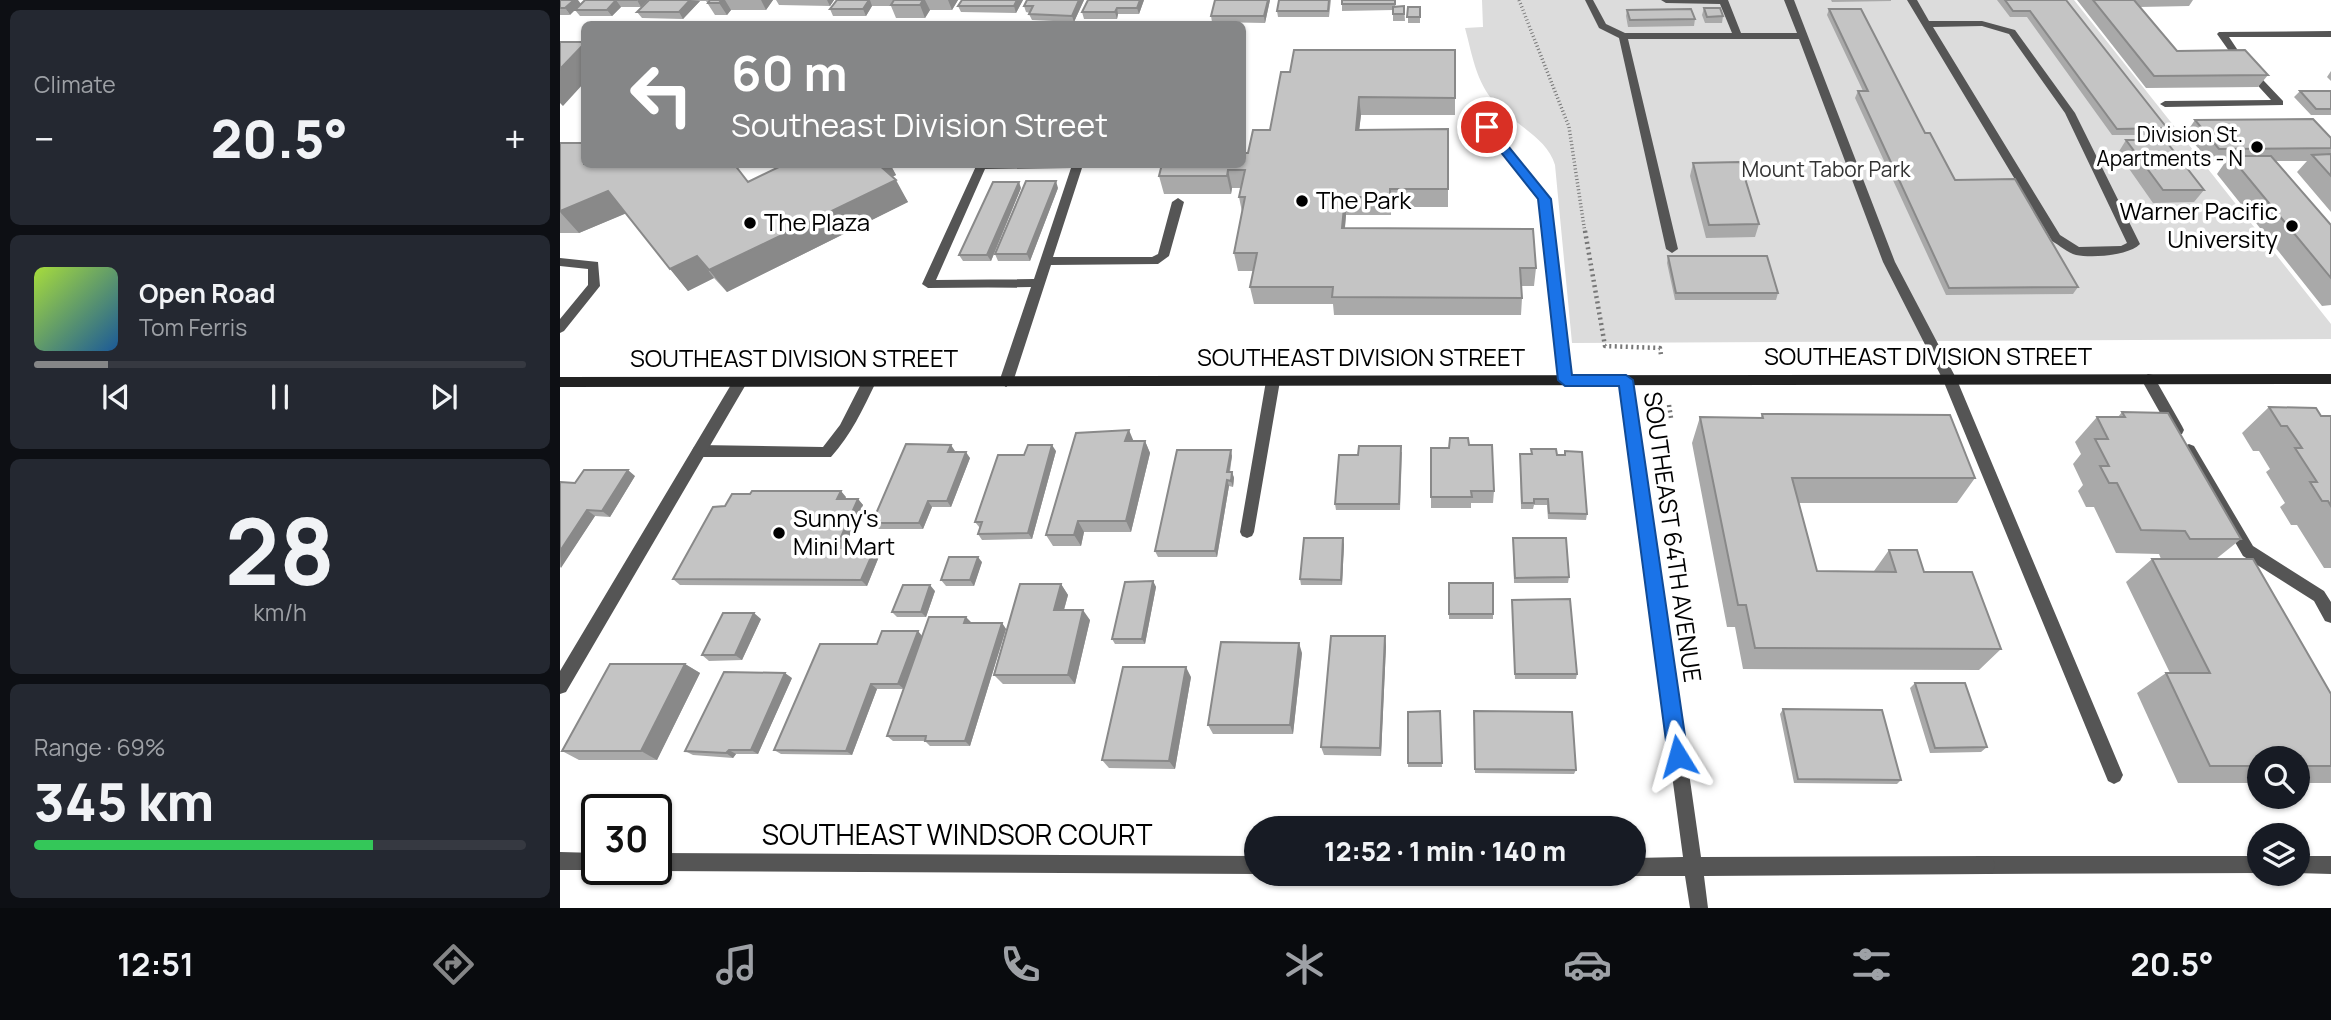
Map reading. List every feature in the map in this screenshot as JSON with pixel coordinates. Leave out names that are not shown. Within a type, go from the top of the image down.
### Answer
[{"type":"main road","name":"SOUTHEAST DIVISION STREET","points":[[560,382],[2331,379]]},
{"type":"street","points":[[1666,0],[1723,1],[1737,35]]},
{"type":"street","points":[[1789,0],[1889,262],[1950,380],[2114,775]]},
{"type":"street","points":[[1912,0],[2056,238],[2077,250],[2123,250],[2134,244],[2070,113],[2012,32],[2003,26],[1989,24],[1927,24]]},
{"type":"street","points":[[1589,1],[1602,26],[1623,36],[1803,36]]},
{"type":"street","points":[[2165,104],[2279,103],[2242,63],[2222,34],[2331,34]]},
{"type":"street","points":[[1623,36],[1672,249]]},
{"type":"street","points":[[1487,127],[1544,199],[1565,380]]},
{"type":"street","points":[[980,168],[928,284],[1038,283]]},
{"type":"street","points":[[1006,382],[1078,168]]},
{"type":"street","points":[[1045,261],[1154,261],[1163,257],[1178,202]]},
{"type":"street","points":[[560,262],[594,265],[594,286],[560,328]]},
{"type":"street","points":[[2148,379],[2248,551],[2319,596],[2331,616]]},
{"type":"street","name":"SOUTHEAST 64TH AVENUE","points":[[1626,380],[1699,908]]},
{"type":"street","points":[[1247,532],[1273,381]]},
{"type":"street","points":[[560,685],[740,382]]},
{"type":"street","points":[[699,452],[826,453],[845,430],[869,382]]},
{"type":"street","points":[[560,861],[581,862]]},
{"type":"street","name":"SOUTHEAST WINDSOR COURT","points":[[672,862],[1244,865]]},
{"type":"street","points":[[1646,867],[2247,865]]},
{"type":"street","points":[[2310,865],[2331,865]]},
{"type":"path","points":[[1519,0],[1569,127],[1596,306],[1605,346],[1660,348],[1671,418]]},
{"type":"green space","name":"Mount Tabor Park","points":[[1482,0],[2074,0],[2331,324],[2331,339],[1572,343],[1555,165],[1545,146],[1495,103],[1479,77],[1465,28],[1483,27]]},
{"type":"building","points":[[560,0],[574,0],[565,8],[560,8]]},
{"type":"building","points":[[585,0],[616,0],[607,10],[575,10]]},
{"type":"building","points":[[649,0],[690,0],[679,12],[637,12]]},
{"type":"building","points":[[710,0],[722,0],[719,3],[708,3]]},
{"type":"building","points":[[837,0],[869,0],[863,9],[830,9]]},
{"type":"building","points":[[894,0],[923,0],[920,5],[891,5]]},
{"type":"building","points":[[962,0],[1017,0],[1014,6],[958,6]]},
{"type":"building","points":[[1027,0],[1079,0],[1072,16],[1029,14],[1033,6],[1024,6]]},
{"type":"building","points":[[1088,0],[1140,0],[1137,8],[1117,8],[1115,12],[1082,12]]},
{"type":"building","points":[[1215,0],[1268,0],[1264,16],[1211,16]]},
{"type":"building","points":[[1279,0],[1329,0],[1328,11],[1277,11]]},
{"type":"building","points":[[1342,0],[1395,0],[1395,4],[1342,4]]},
{"type":"building","points":[[2005,0],[2066,0],[2167,128],[2117,129],[2030,11],[2013,11]]},
{"type":"building","points":[[2093,0],[2134,0],[2177,51],[2245,50],[2268,75],[2154,76]]},
{"type":"building","points":[[1404,6],[1404,14],[1393,14],[1393,7]]},
{"type":"building","points":[[1408,7],[1420,7],[1420,17],[1407,17]]},
{"type":"building","points":[[1704,8],[1720,8],[1723,16],[1707,17]]},
{"type":"building","points":[[1691,9],[1695,19],[1630,20],[1627,10]]},
{"type":"building","points":[[1829,9],[1861,9],[1925,133],[1930,133],[1955,180],[2015,179],[2078,287],[1949,288],[1858,91],[1868,91]]},
{"type":"building","points":[[560,42],[581,42],[581,47],[560,69]]},
{"type":"building","name":"The Park","points":[[1294,50],[1455,50],[1455,98],[1359,97],[1356,130],[1448,129],[1448,189],[1390,189],[1390,197],[1345,197],[1342,228],[1533,229],[1536,268],[1520,268],[1522,298],[1332,297],[1333,287],[1250,287],[1257,253],[1234,253],[1245,197],[1239,197],[1245,170],[1228,170],[1227,176],[1159,176],[1161,168],[1246,168],[1246,153],[1253,130],[1270,130],[1281,72],[1290,72]]},
{"type":"building","points":[[2300,91],[2331,91],[2331,109],[2316,109]]},
{"type":"building","points":[[2313,119],[2331,138],[2331,148],[2219,149],[2195,120]]},
{"type":"building","points":[[2126,140],[2165,140],[2204,190],[2163,190]]},
{"type":"building","name":"The Plaza","points":[[560,143],[581,143],[581,168],[737,168],[748,182],[777,168],[882,168],[896,180],[709,270],[697,256],[670,269],[608,191],[560,211]]},
{"type":"building","points":[[2331,154],[2331,176],[2312,155]]},
{"type":"building","points":[[2230,156],[2271,156],[2331,225],[2331,278]]},
{"type":"building","points":[[1740,162],[1759,224],[1709,225],[1693,163]]},
{"type":"building","points":[[1026,181],[1056,181],[1027,254],[995,254]]},
{"type":"building","points":[[993,182],[1019,182],[987,255],[959,255]]},
{"type":"building","points":[[1668,256],[1767,256],[1778,293],[1676,293]]},
{"type":"building","points":[[2269,407],[2316,408],[2321,416],[2331,416],[2331,506],[2328,501],[2322,501],[2310,482],[2317,482],[2295,448],[2302,448],[2287,426],[2281,426]]},
{"type":"building","points":[[2122,412],[2168,413],[2241,539],[2190,539],[2185,531],[2141,530],[2117,483],[2109,483],[2100,466],[2109,466],[2095,439],[2108,439],[2097,417],[2125,417]]},
{"type":"building","points":[[1762,414],[1950,415],[1975,478],[1792,478],[1817,571],[1896,572],[1889,550],[1917,550],[1924,572],[1972,572],[2001,649],[1755,648],[1746,605],[1738,605],[1700,417],[1763,418]]},
{"type":"building","points":[[1129,430],[1125,441],[1145,441],[1126,521],[1078,521],[1074,535],[1046,535],[1076,433]]},
{"type":"building","points":[[1450,438],[1468,438],[1469,445],[1492,445],[1494,491],[1471,491],[1472,497],[1431,497],[1431,448],[1449,448]]},
{"type":"building","points":[[906,444],[951,445],[948,452],[966,452],[947,501],[928,501],[919,523],[872,523]]},
{"type":"building","points":[[1028,445],[1052,445],[1028,533],[978,534],[982,522],[975,522],[998,455],[1024,455]]},
{"type":"building","points":[[1359,446],[1401,446],[1399,504],[1335,504],[1339,455],[1358,455]]},
{"type":"building","points":[[1531,449],[1556,449],[1557,455],[1565,455],[1565,451],[1582,452],[1587,514],[1549,513],[1548,499],[1534,499],[1534,503],[1522,503],[1520,454],[1532,454]]},
{"type":"building","points":[[1177,450],[1231,450],[1227,472],[1232,472],[1231,481],[1227,480],[1215,551],[1155,551]]},
{"type":"building","points":[[584,470],[628,470],[602,511],[587,510],[560,551],[560,482],[575,483]]},
{"type":"building","name":"Sunny's Mini Mart","points":[[752,491],[841,491],[837,499],[858,499],[836,548],[875,548],[861,580],[673,579],[713,507],[725,506],[732,494],[750,494]]},
{"type":"building","points":[[1304,538],[1343,538],[1341,580],[1300,579]]},
{"type":"building","points":[[1513,538],[1566,538],[1569,577],[1515,578]]},
{"type":"building","points":[[949,557],[978,557],[970,580],[941,580]]},
{"type":"building","points":[[2152,559],[2253,559],[2331,694],[2331,766],[2310,766],[2310,746],[2247,746],[2247,766],[2210,766],[2166,673],[2210,673]]},
{"type":"building","points":[[1153,581],[1142,639],[1112,639],[1125,582]]},
{"type":"building","points":[[1449,583],[1493,583],[1493,614],[1449,614]]},
{"type":"building","points":[[1020,584],[1061,584],[1054,610],[1083,610],[1068,675],[994,675]]},
{"type":"building","points":[[903,585],[930,585],[921,612],[892,612]]},
{"type":"building","points":[[1570,599],[1577,674],[1515,674],[1512,600]]},
{"type":"building","points":[[723,613],[754,613],[735,655],[702,655]]},
{"type":"building","points":[[929,617],[966,617],[964,623],[1002,623],[965,741],[925,741],[926,736],[887,736]]},
{"type":"building","points":[[882,631],[918,631],[898,684],[871,684],[846,751],[774,750],[820,644],[877,644]]},
{"type":"building","points":[[1331,636],[1385,636],[1380,748],[1321,747]]},
{"type":"building","points":[[1221,642],[1299,643],[1290,725],[1208,725]]},
{"type":"building","points":[[610,664],[685,664],[641,751],[562,751]]},
{"type":"building","points":[[1123,667],[1186,667],[1169,761],[1102,760]]},
{"type":"building","points":[[724,672],[785,673],[751,750],[729,750],[726,753],[685,751]]},
{"type":"building","points":[[1915,683],[1965,683],[1987,747],[1935,748]]},
{"type":"building","points":[[1783,709],[1882,710],[1901,780],[1798,779]]},
{"type":"building","points":[[1440,711],[1442,763],[1408,763],[1408,712]]},
{"type":"building","points":[[1474,711],[1572,712],[1576,770],[1475,769]]},
{"type":"place","name":"Division St. Apartments - N","points":[[2257,147]]},
{"type":"place","name":"The Park","points":[[1302,201]]},
{"type":"place","name":"The Plaza","points":[[750,223]]},
{"type":"place","name":"Warner Pacific University","points":[[2292,226]]},
{"type":"place","name":"Sunny's Mini Mart","points":[[779,533]]},
{"type":"route","points":[[1487,127],[1544,199],[1565,380],[1626,380],[1678,756]]}]
